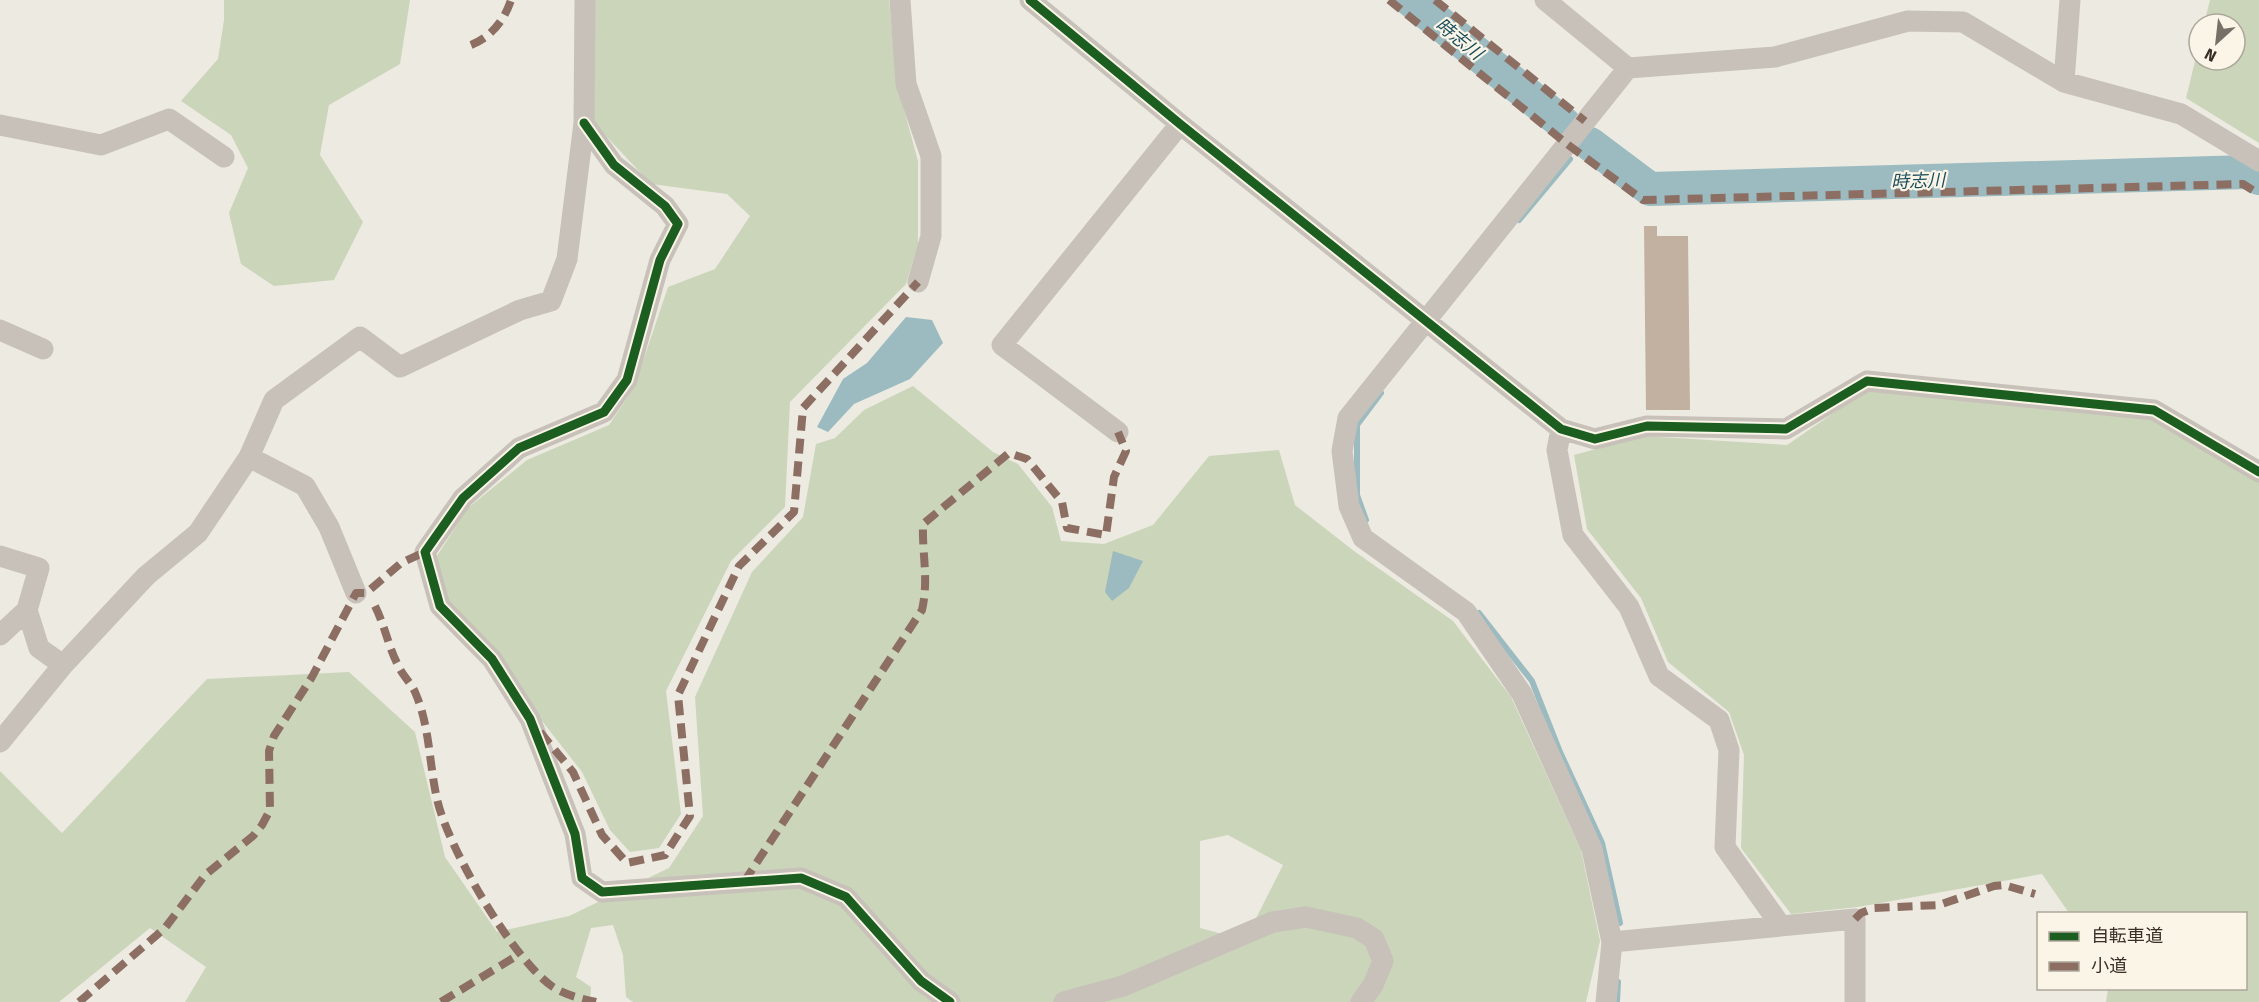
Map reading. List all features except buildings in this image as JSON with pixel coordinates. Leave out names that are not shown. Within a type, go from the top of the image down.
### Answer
[{"type":"street","points":[[0,742],[63,665],[146,576],[198,533],[249,457],[274,400],[360,338],[400,367],[520,310],[551,301],[567,259],[584,123],[585,0]]},
{"type":"street","points":[[900,0],[906,84],[931,156],[931,236],[918,282]]},
{"type":"street","points":[[1030,0],[1180,124],[1562,429],[1595,439],[1647,426],[1786,429],[1867,381],[2154,410],[2259,472]]},
{"type":"street","points":[[1545,0],[1628,68],[1775,57],[1908,21],[1963,22],[2064,82],[2181,114],[2259,161]]},
{"type":"street","points":[[2064,82],[2070,0]]},
{"type":"street","points":[[1606,1002],[1611,942],[1592,849],[1522,694],[1466,612],[1363,538],[1349,506],[1342,452],[1348,418],[1628,68]]},
{"type":"street","points":[[0,125],[101,145],[169,118],[224,157]]},
{"type":"street","points":[[584,123],[614,165],[665,206],[678,225],[660,260],[627,380],[604,412],[519,448],[463,498],[425,552],[440,606],[492,659],[530,719],[575,834],[582,878],[602,892],[801,878],[846,897],[921,981],[950,1002]]},
{"type":"street","points":[[1118,432],[1002,345],[1180,124]]},
{"type":"street","points":[[0,330],[43,349]]},
{"type":"street","points":[[1562,429],[1557,450],[1573,535],[1629,608],[1659,676],[1719,720],[1729,750],[1725,847],[1781,926]]},
{"type":"street","points":[[249,457],[305,486],[329,527],[356,593]]},
{"type":"street","points":[[0,556],[39,568],[27,610],[0,635]]},
{"type":"street","points":[[27,610],[39,648],[63,665]]},
{"type":"street","points":[[1064,1002],[1123,986],[1273,921],[1306,917],[1357,928],[1374,939],[1383,961],[1373,984],[1361,1002]]},
{"type":"street","points":[[1611,942],[1855,920],[1855,1002]]},
{"type":"green space","points":[[224,0],[410,0],[400,64],[329,105],[320,155],[363,222],[334,280],[274,286],[241,264],[229,213],[248,168],[231,135],[181,101],[218,59],[224,20]]},
{"type":"green space","points":[[595,0],[889,0],[897,84],[918,161],[918,244],[906,284],[790,402],[785,507],[731,561],[666,691],[681,814],[659,848],[630,852],[610,830],[582,772],[449,602],[435,559],[468,508],[527,460],[609,425],[634,388],[668,287],[715,269],[750,216],[727,194],[651,184],[593,122]]},
{"type":"green space","points":[[2210,0],[2259,0],[2259,143],[2186,98],[2192,72],[2247,72],[2247,12],[2207,12]]},
{"type":"green space","points":[[913,386],[993,452],[1018,464],[1052,507],[1061,541],[1104,544],[1153,525],[1209,456],[1279,450],[1295,505],[1354,551],[1453,621],[1511,697],[1581,850],[1600,941],[1586,1002],[633,1002],[626,997],[623,955],[613,925],[591,928],[576,977],[591,987],[590,1002],[185,1002],[206,967],[150,928],[59,1002],[0,1002],[0,771],[62,833],[207,679],[349,672],[415,732],[445,857],[497,932],[569,916],[669,868],[703,816],[695,697],[752,572],[803,517],[816,444],[835,438],[864,410]],"holes":[[[1228,835],[1283,865],[1245,940],[1200,928],[1200,841]]]},
{"type":"green space","points":[[1870,388],[2145,416],[2259,471],[2259,1002],[2106,1002],[2108,990],[2247,990],[2247,912],[2068,912],[2042,874],[1858,907],[1791,914],[1741,848],[1744,755],[1729,712],[1668,662],[1641,598],[1587,529],[1574,455],[1644,436],[1787,445]]},
{"type":"water","points":[[906,317],[932,320],[943,343],[910,379],[854,404],[828,432],[817,427],[843,379],[867,363]]},
{"type":"water","points":[[1113,551],[1143,561],[1129,588],[1112,601],[1105,592]]},
{"type":"waterway","name":"時志川","points":[[1411,0],[1564,124]]},
{"type":"waterway","name":"時志川","points":[[1590,144],[1650,189],[2248,172],[2259,178]]},
{"type":"waterway","points":[[1519,220],[1570,159]]},
{"type":"waterway","points":[[1366,520],[1357,495],[1357,425],[1381,393]]},
{"type":"waterway","points":[[1479,613],[1532,681],[1560,752],[1602,843],[1620,923]]},
{"type":"waterway","points":[[1617,1002],[1618,982]]},
{"type":"marked path","points":[[471,45],[485,38],[496,27],[505,15],[511,0]]},
{"type":"marked path","points":[[1389,0],[1567,144],[1643,200],[2243,184],[2259,194]]},
{"type":"marked path","points":[[1435,0],[1585,121]]},
{"type":"marked path","points":[[540,732],[573,772],[602,835],[627,863],[665,855],[690,816],[678,695],[739,566],[794,512],[803,408],[918,282]]},
{"type":"marked path","points":[[744,882],[922,610],[925,577],[923,524],[1009,453],[1027,459],[1062,502],[1067,528],[1106,535],[1114,477],[1126,451],[1118,432]]},
{"type":"marked path","points":[[79,1002],[165,928],[205,875],[253,836],[262,825],[270,810],[269,751],[274,736],[312,677],[356,593],[366,593],[401,563],[425,552]]},
{"type":"marked path","points":[[375,606],[395,658],[420,705],[437,799],[443,819],[468,872],[501,928],[537,973],[558,990],[596,1002]]},
{"type":"marked path","points":[[1855,919],[1861,913],[1874,908],[1939,905],[1994,886],[2004,885],[2035,894]]},
{"type":"marked path","points":[[441,1002],[518,955]]},
{"type":"cycle path","points":[[1030,0],[1180,124],[1561,429],[1595,439],[1647,426],[1786,429],[1867,381],[2154,410],[2259,472]]},
{"type":"cycle path","points":[[584,123],[614,165],[665,206],[678,224],[660,260],[627,380],[604,412],[519,448],[463,498],[425,552],[440,606],[492,659],[530,719],[575,834],[582,878],[602,892],[801,878],[846,897],[921,981],[950,1002]]}]
